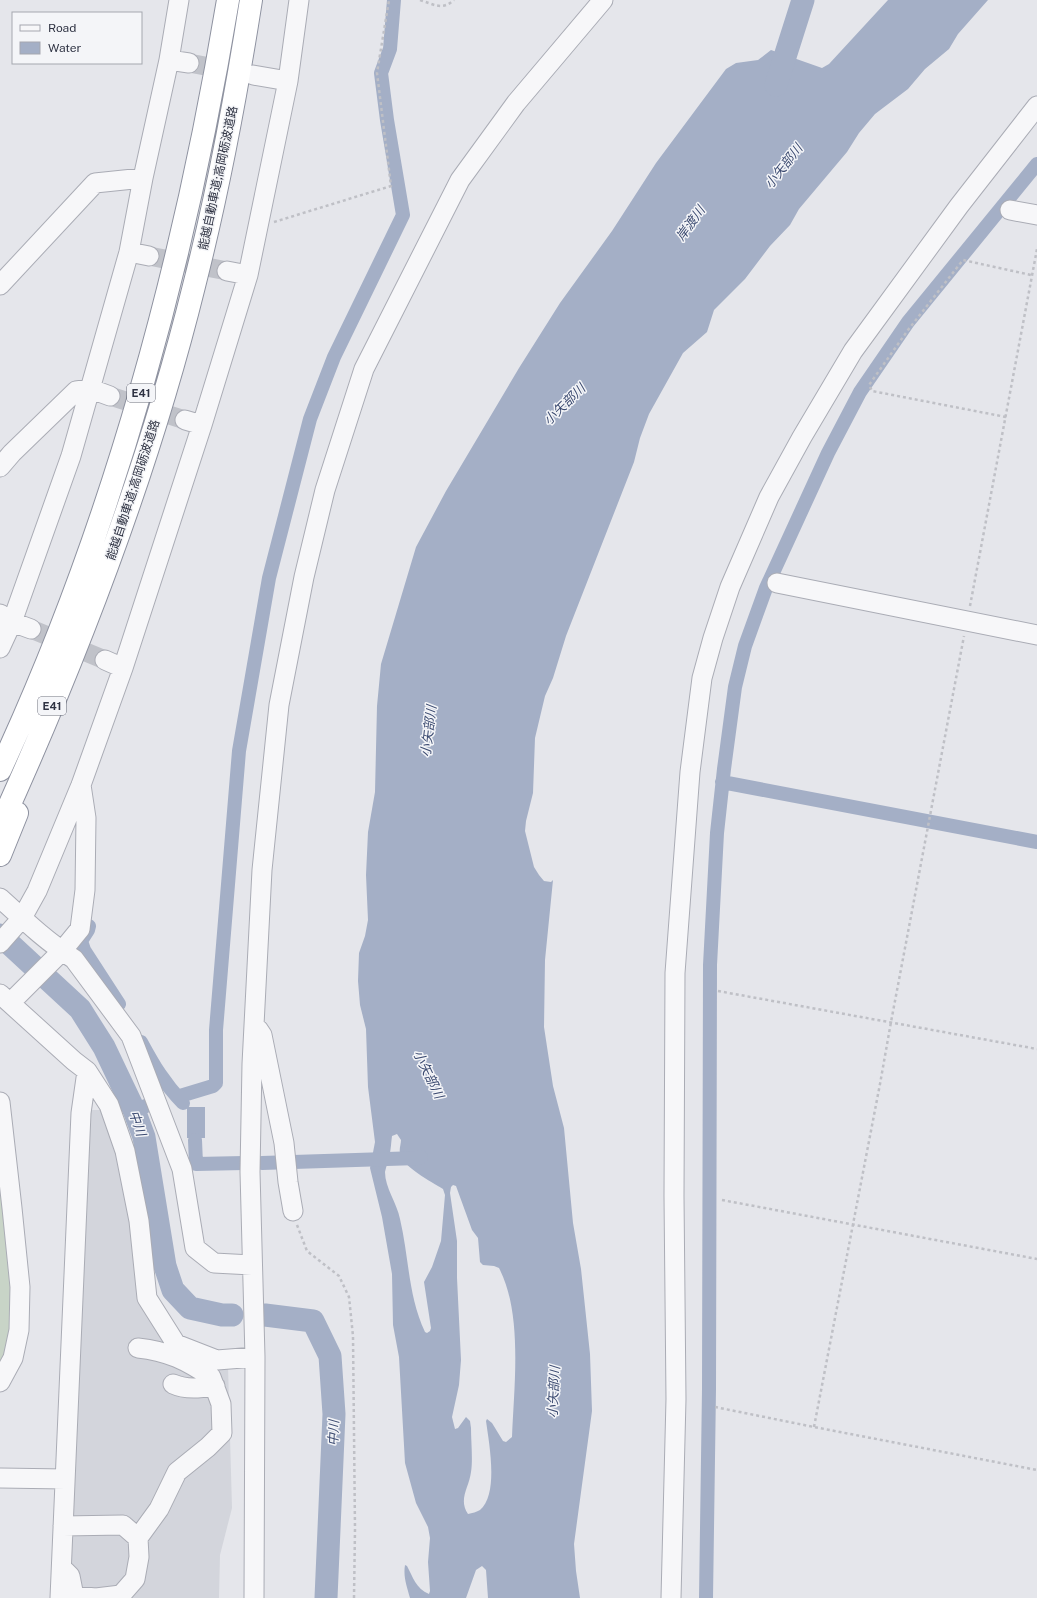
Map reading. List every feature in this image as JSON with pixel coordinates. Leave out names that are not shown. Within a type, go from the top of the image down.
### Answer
[{"type":"highway","name":"能越自動車道;高岡砺波道路","points":[[0,770],[41,676],[78,581],[113,483],[143,387],[171,281],[195,180],[228,0]]},
{"type":"highway","name":"能越自動車道;高岡砺波道路","points":[[0,826],[60,688],[101,585],[162,402],[194,287],[218,183],[242,59],[251,0]]},
{"type":"highway","points":[[0,855],[66,690],[101,585]]},
{"type":"street","points":[[0,648],[6,618],[71,456],[129,252],[143,178],[169,60],[179,0]]},
{"type":"street","points":[[0,943],[20,921],[37,891],[81,785],[123,668],[193,423],[248,275],[288,81],[299,0]]},
{"type":"street","points":[[254,1598],[255,1357],[250,1172],[254,1021],[262,870],[279,705],[304,577],[325,490],[364,369],[460,180],[516,104],[603,0]]},
{"type":"street","points":[[169,60],[189,63]]},
{"type":"street","points":[[253,75],[288,81]]},
{"type":"street","points":[[671,1598],[676,1399],[674,1196],[675,974],[690,772],[702,678],[713,638],[733,580],[769,497],[810,424],[853,351],[960,206],[1037,106]]},
{"type":"street","points":[[0,285],[95,183],[143,178]]},
{"type":"street","points":[[1010,210],[1037,215]]},
{"type":"street","points":[[129,252],[149,256]]},
{"type":"street","points":[[227,271],[248,275]]},
{"type":"street","points":[[0,467],[12,453],[76,391],[91,389],[110,396]]},
{"type":"street","points":[[777,583],[1037,635]]},
{"type":"street","points":[[6,618],[31,629]]},
{"type":"street","points":[[105,660],[123,668]]},
{"type":"street","points":[[81,785],[86,818],[85,890],[80,929],[34,980],[3,998],[87,1071],[110,1105],[125,1151],[139,1222],[147,1298],[176,1344],[217,1360],[255,1357]]},
{"type":"street","points":[[0,898],[20,921],[58,955],[74,959],[131,1036],[182,1169],[195,1248],[214,1263],[252,1265]]},
{"type":"street","points":[[254,1021],[262,1035],[284,1143],[293,1211]]},
{"type":"street","points":[[60,1598],[81,1113],[87,1071]]},
{"type":"street","points":[[0,1102],[20,1287],[19,1330],[13,1358],[0,1382]]},
{"type":"street","points":[[61,1568],[70,1576],[74,1596],[96,1598],[121,1595],[134,1579],[138,1556],[138,1538],[159,1509],[177,1472],[208,1447],[222,1433],[221,1404],[211,1377],[194,1366],[157,1350],[138,1348]]},
{"type":"street","points":[[173,1384],[178,1386],[200,1388],[215,1386]]},
{"type":"street","points":[[0,1478],[65,1479]]},
{"type":"street","points":[[63,1526],[123,1525],[138,1538]]},
{"type":"path","points":[[258,227],[391,186],[377,73],[389,0]]},
{"type":"path","points":[[420,0],[442,7],[454,0]]},
{"type":"path","points":[[814,1427],[1037,249]]},
{"type":"path","points":[[1006,417],[872,391],[870,385],[908,330],[963,260],[1031,275]]},
{"type":"path","points":[[718,991],[1037,1049]]},
{"type":"path","points":[[722,1200],[853,1223],[1037,1259]]},
{"type":"path","points":[[293,1211],[299,1233],[307,1251],[339,1276],[350,1297],[353,1336],[355,1513],[354,1598]]},
{"type":"path","points":[[715,1407],[1037,1470]]},
{"type":"shaded area","points":[[91,1110],[105,1110],[118,1151],[149,1318],[228,1366],[232,1508],[220,1555],[219,1598],[67,1598]]},
{"type":"green space","points":[[0,1160],[15,1317],[0,1369]]},
{"type":"water","name":"小矢部川","points":[[888,0],[988,0],[958,34],[949,49],[925,69],[908,89],[875,114],[859,133],[847,152],[799,209],[790,225],[770,246],[745,279],[714,310],[707,332],[683,353],[649,414],[640,438],[634,462],[566,636],[553,678],[545,696],[535,738],[533,793],[525,831],[534,867],[544,881],[551,882],[553,880],[545,960],[544,1027],[553,1086],[564,1128],[573,1223],[581,1269],[590,1354],[592,1411],[574,1544],[580,1598],[488,1598],[486,1570],[482,1566],[476,1570],[466,1598],[410,1598],[405,1578],[405,1565],[418,1586],[429,1594],[430,1591],[428,1562],[430,1538],[428,1527],[416,1503],[405,1463],[399,1357],[393,1325],[392,1274],[382,1217],[370,1168],[375,1142],[368,1087],[366,1029],[360,1005],[358,981],[359,953],[365,936],[368,920],[366,875],[368,832],[375,792],[377,706],[381,664],[416,547],[446,491],[519,368],[560,303],[612,231],[656,163],[726,69],[736,63],[758,60],[771,50],[822,68],[829,64]],"holes":[[[397,1134],[401,1140],[400,1153],[402,1158],[411,1168],[443,1189],[445,1195],[441,1241],[432,1267],[424,1282],[431,1328],[427,1333],[425,1332],[419,1318],[415,1304],[400,1219],[387,1184],[385,1172],[390,1154],[392,1136]],[[453,1185],[456,1186],[472,1230],[478,1238],[480,1262],[483,1265],[499,1268],[507,1286],[514,1328],[515,1373],[512,1437],[506,1442],[503,1441],[492,1423],[487,1419],[491,1468],[489,1492],[486,1502],[480,1510],[468,1514],[465,1509],[464,1498],[472,1467],[470,1421],[466,1417],[458,1428],[455,1429],[452,1417],[459,1385],[461,1360],[457,1278],[457,1241],[450,1193]]]},
{"type":"water","points":[[185,1101],[189,1107],[205,1107],[205,1138],[191,1141],[191,1138],[187,1138],[187,1109],[182,1104]]},
{"type":"waterway","points":[[180,1096],[213,1086],[216,1083],[216,1030],[239,751],[269,578],[310,419],[334,357],[403,215],[387,120],[381,73],[390,49],[394,0]]},
{"type":"waterway","name":"岸渡川","points":[[776,85],[803,0]]},
{"type":"waterway","points":[[706,1598],[709,1389],[710,965],[717,833],[735,687],[745,646],[766,588],[828,453],[860,392],[908,322],[1037,164]]},
{"type":"waterway","points":[[722,782],[1037,842]]},
{"type":"waterway","points":[[89,926],[81,941],[84,950],[119,1004]]},
{"type":"waterway","name":"中川","points":[[0,935],[80,1009],[104,1047],[134,1110],[144,1137],[165,1266],[173,1290],[190,1308],[222,1315],[232,1315]]},
{"type":"waterway","points":[[141,1042],[160,1074],[183,1103]]},
{"type":"waterway","points":[[134,1110],[146,1106]]},
{"type":"waterway","points":[[195,1140],[196,1164],[244,1163]]},
{"type":"waterway","points":[[262,1163],[421,1157]]},
{"type":"waterway","name":"中川","points":[[265,1315],[313,1321],[330,1356],[334,1414],[326,1598]]},
{"type":"tunnel","points":[[189,63],[253,75]]},
{"type":"tunnel","points":[[149,256],[227,271]]},
{"type":"tunnel","points":[[110,396],[185,420]]},
{"type":"tunnel","points":[[31,629],[105,660]]}]
